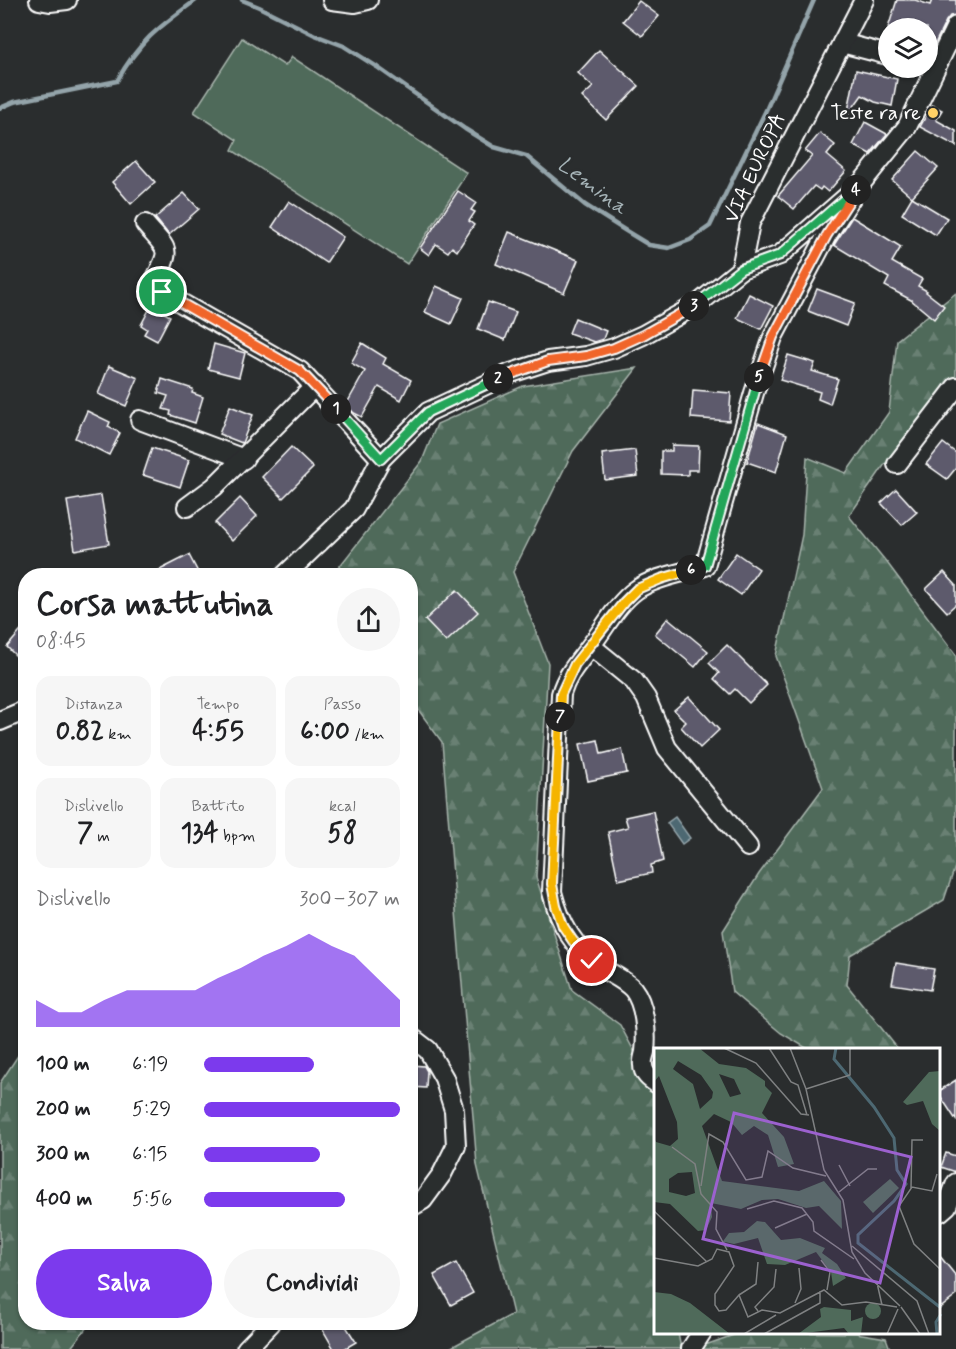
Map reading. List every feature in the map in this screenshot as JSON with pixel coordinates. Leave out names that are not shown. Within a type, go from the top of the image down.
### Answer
[{"type":"street","points":[[39,0],[50,2],[67,0]]},
{"type":"street","points":[[332,0],[355,3],[368,0]]},
{"type":"street","name":"VIA EUROPA","points":[[741,269],[750,223],[864,0]]},
{"type":"street","points":[[938,56],[956,27]]},
{"type":"street","points":[[842,43],[878,53]]},
{"type":"street","points":[[654,1082],[647,1077],[642,1067],[645,1049],[644,1021],[640,1004],[632,988],[592,961],[573,941],[562,924],[552,892],[561,694],[575,664],[637,589],[705,566],[754,393],[773,337],[827,235],[859,186],[908,127],[927,78]]},
{"type":"street","points":[[292,568],[354,509],[381,459],[428,412],[511,373],[548,361],[586,356],[614,348],[643,335],[698,304],[741,269],[780,255],[859,186]]},
{"type":"street","points":[[145,224],[165,248],[167,257],[154,282],[162,292],[300,371],[381,459]]},
{"type":"street","points":[[187,507],[214,487],[244,459],[315,386]]},
{"type":"street","points":[[897,464],[956,387]]},
{"type":"street","points":[[140,420],[244,459]]},
{"type":"street","points":[[591,646],[634,681],[646,698],[667,748],[748,847]]},
{"type":"street","points":[[0,721],[18,713]]},
{"type":"street","points":[[418,1042],[428,1050],[444,1078],[454,1110],[456,1146],[442,1174],[418,1203]]},
{"type":"street","points":[[941,1210],[947,1206],[956,1184]]},
{"type":"street","points":[[246,1349],[265,1330]]},
{"type":"street","points":[[692,1349],[701,1334]]},
{"type":"green space","points":[[242,38],[285,66],[292,57],[467,173],[407,264],[232,150],[237,140],[194,112]]},
{"type":"green space","points":[[956,293],[956,377],[885,464],[849,516],[956,655],[956,864],[944,900],[850,955],[847,985],[897,1048],[806,1048],[781,1033],[732,992],[723,931],[759,874],[823,788],[776,656],[802,535],[807,457],[846,473],[889,412],[897,340]]},
{"type":"green space","points":[[637,368],[573,451],[513,572],[548,663],[536,877],[572,990],[620,1025],[654,1088],[654,1334],[678,1334],[681,1349],[448,1349],[513,1314],[477,1165],[442,742],[418,709],[418,568],[338,568],[422,461],[437,424],[523,386]]},
{"type":"green space","points":[[18,1056],[18,1330],[85,1330],[70,1349],[0,1349],[0,1083]]},
{"type":"green space","points":[[736,1334],[862,1334],[886,1338],[890,1349],[694,1349]]},
{"type":"water","points":[[675,817],[690,838],[682,844],[667,823]]},
{"type":"building","points":[[897,0],[915,0],[930,5],[932,0],[956,0],[956,15],[950,16],[938,37],[938,18],[891,18]]},
{"type":"building","points":[[639,1],[659,16],[642,36],[623,21]]},
{"type":"building","points":[[599,50],[639,86],[606,120],[582,97],[593,87],[578,73]]},
{"type":"building","points":[[856,70],[878,75],[878,78],[897,79],[892,106],[875,102],[862,95],[847,116]]},
{"type":"building","points":[[932,105],[942,110],[936,120],[956,131],[956,146],[920,127]]},
{"type":"building","points":[[865,122],[887,134],[870,154],[853,145]]},
{"type":"building","points":[[820,133],[835,145],[827,155],[846,171],[828,192],[822,187],[820,190],[814,186],[794,209],[778,196],[812,156],[805,151]]},
{"type":"building","points":[[918,151],[938,168],[912,197],[892,180]]},
{"type":"building","points":[[136,161],[155,182],[131,204],[112,182]]},
{"type":"building","points":[[458,191],[476,203],[471,210],[475,212],[469,221],[474,225],[457,251],[452,247],[448,252],[436,244],[429,255],[420,248]]},
{"type":"building","points":[[184,193],[199,209],[169,235],[155,218]]},
{"type":"building","points":[[912,197],[947,218],[936,235],[902,214]]},
{"type":"building","points":[[289,201],[343,237],[326,263],[272,227]]},
{"type":"building","points":[[852,217],[901,247],[892,262],[922,279],[918,286],[944,306],[934,319],[911,300],[885,286],[889,278],[834,245]]},
{"type":"building","points":[[509,232],[578,260],[564,293],[496,264]]},
{"type":"building","points":[[436,286],[463,298],[451,324],[425,312]]},
{"type":"building","points":[[817,289],[855,303],[846,326],[808,311]]},
{"type":"building","points":[[749,294],[773,306],[761,329],[737,318]]},
{"type":"building","points":[[488,302],[516,312],[505,340],[478,329]]},
{"type":"building","points":[[151,306],[170,316],[157,341],[144,334],[147,329],[141,325]]},
{"type":"building","points":[[575,318],[606,331],[603,339],[594,342],[569,333]]},
{"type":"building","points":[[362,343],[386,358],[383,364],[411,380],[401,400],[379,387],[362,417],[346,405],[365,371],[351,363]]},
{"type":"building","points":[[214,344],[245,353],[239,377],[208,369]]},
{"type":"building","points":[[788,355],[815,363],[812,371],[838,379],[830,404],[818,399],[820,392],[780,380]]},
{"type":"building","points":[[109,366],[138,378],[126,406],[98,394]]},
{"type":"building","points":[[162,379],[193,389],[192,393],[203,397],[195,423],[170,415],[171,411],[163,409],[168,396],[158,393]]},
{"type":"building","points":[[693,390],[731,393],[729,421],[691,418]]},
{"type":"building","points":[[230,406],[253,415],[242,443],[219,434]]},
{"type":"building","points":[[87,411],[110,422],[108,427],[120,433],[109,455],[75,438]]},
{"type":"building","points":[[758,423],[787,434],[776,472],[747,462]]},
{"type":"building","points":[[943,443],[956,453],[956,468],[947,479],[926,464]]},
{"type":"building","points":[[672,445],[699,446],[698,470],[688,470],[688,475],[661,474],[661,451],[672,451]]},
{"type":"building","points":[[291,447],[313,468],[283,498],[262,477]]},
{"type":"building","points":[[152,448],[189,460],[180,487],[143,475]]},
{"type":"building","points":[[635,450],[638,476],[605,480],[602,454]]},
{"type":"building","points":[[896,489],[917,512],[902,525],[881,503]]},
{"type":"building","points":[[101,495],[109,544],[75,550],[67,501]]},
{"type":"building","points":[[240,498],[257,516],[232,541],[215,523]]},
{"type":"building","points":[[736,553],[759,569],[741,595],[718,579]]},
{"type":"building","points":[[189,555],[196,568],[164,568]]},
{"type":"building","points":[[944,572],[956,585],[956,604],[947,612],[926,589]]},
{"type":"building","points":[[457,590],[478,612],[446,642],[425,620]]},
{"type":"building","points":[[668,618],[708,651],[695,667],[655,634]]},
{"type":"building","points":[[18,634],[17,657],[7,647]]},
{"type":"building","points":[[727,645],[767,685],[749,703],[735,689],[730,694],[714,679],[719,673],[709,663]]},
{"type":"building","points":[[689,697],[719,730],[700,748],[681,727],[686,722],[674,710]]},
{"type":"building","points":[[598,740],[601,754],[622,749],[627,773],[588,781],[580,744]]},
{"type":"building","points":[[653,811],[663,861],[651,865],[652,873],[618,880],[608,832],[628,827],[625,817]]},
{"type":"building","points":[[896,963],[934,969],[930,990],[892,984]]},
{"type":"building","points":[[418,1066],[424,1066],[427,1071],[426,1088],[418,1087]]},
{"type":"building","points":[[956,1080],[956,1120],[941,1097],[941,1090]]},
{"type":"building","points":[[946,1153],[956,1156],[956,1172],[941,1167]]},
{"type":"building","points":[[941,1257],[956,1276],[956,1296],[941,1307]]},
{"type":"building","points":[[456,1263],[473,1293],[451,1305],[434,1275]]},
{"type":"building","points":[[323,1330],[348,1330],[356,1342],[344,1349],[334,1349]]},
{"type":"waterway","name":"Lemina","points":[[0,108],[14,102],[117,81],[142,44],[171,18],[196,0]]},
{"type":"waterway","name":"Lemina","points":[[242,0],[315,35],[344,46],[494,147],[526,156],[585,205],[626,231],[649,245],[669,248],[690,240],[710,226],[767,108],[814,0]]},
{"type":"place","name":"Teste ra re","points":[[933,113]]},
{"type":"route","points":[[162,292],[300,371],[381,459],[428,412],[511,373],[548,361],[586,356],[614,348],[643,335],[698,304],[741,269],[780,255],[859,186],[827,235],[773,337],[754,393],[705,566],[637,589],[611,617],[575,664],[564,684],[561,694],[552,892],[562,924],[573,941],[592,961]]}]
